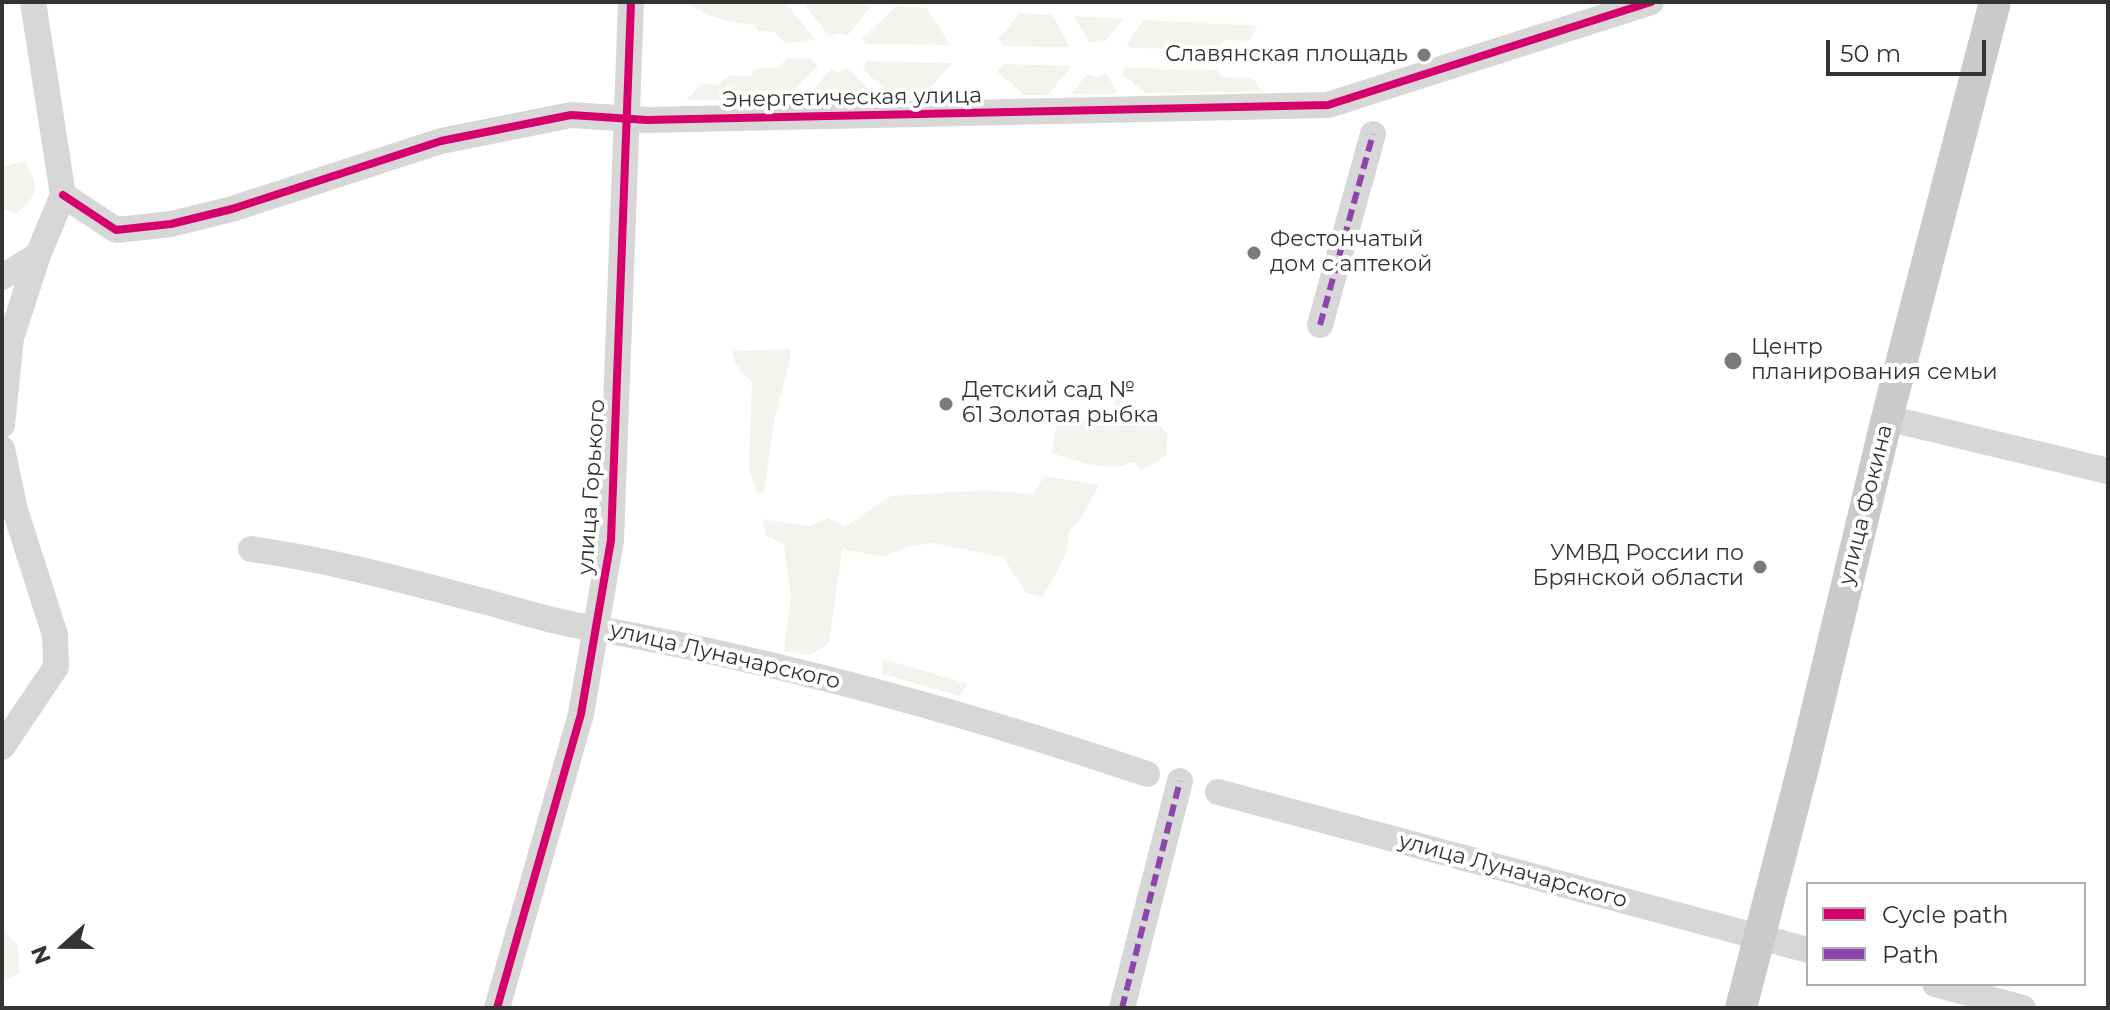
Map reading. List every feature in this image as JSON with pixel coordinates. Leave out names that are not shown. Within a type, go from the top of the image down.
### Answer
[{"type":"main road","name":"улица Фокина","points":[[1741,1008],[1887,418],[1995,2]]},
{"type":"street","points":[[2,425],[11,338],[38,255],[63,195],[33,2]]},
{"type":"street","name":"улица Горького","points":[[497,1008],[581,714],[611,540],[631,2]]},
{"type":"street","name":"Энергетическая улица","points":[[63,195],[116,230],[171,224],[232,209],[441,141],[571,115],[627,120],[1328,105],[1651,2]]},
{"type":"street","points":[[1320,325],[1373,134]]},
{"type":"street","points":[[2,277],[38,255]]},
{"type":"street","points":[[1887,418],[2108,471]]},
{"type":"street","points":[[2,449],[15,510],[55,635],[56,667],[2,747]]},
{"type":"street","name":"улица Луначарского","points":[[251,549],[329,560],[575,625],[595,626],[897,696],[1007,727],[1147,774]]},
{"type":"street","points":[[1122,1008],[1180,781]]},
{"type":"street","name":"улица Луначарского","points":[[1218,792],[1806,949]]},
{"type":"street","points":[[1942,986],[2023,1008]]},
{"type":"shaded area","points":[[687,2],[785,2],[816,40],[785,43],[775,32],[758,31],[754,24],[718,18],[701,12]]},
{"type":"shaded area","points":[[802,2],[872,5],[847,36],[838,33],[829,36]]},
{"type":"shaded area","points":[[896,6],[927,8],[950,45],[867,44],[862,39]]},
{"type":"shaded area","points":[[1020,13],[1052,15],[1070,47],[1004,46],[998,39]]},
{"type":"shaded area","points":[[1074,16],[1123,19],[1105,41],[1089,42]]},
{"type":"shaded area","points":[[1144,20],[1258,26],[1248,41],[1225,40],[1216,49],[1131,48],[1127,44]]},
{"type":"shaded area","points":[[788,58],[811,59],[818,66],[784,99],[686,100],[701,84],[717,85],[731,75],[749,76],[759,68],[777,68]]},
{"type":"shaded area","points":[[867,61],[953,63],[921,97],[895,97],[863,70]]},
{"type":"shaded area","points":[[1003,64],[1072,66],[1048,95],[1024,95],[997,72]]},
{"type":"shaded area","points":[[849,68],[876,97],[805,99],[831,69],[839,72]]},
{"type":"shaded area","points":[[1125,68],[1217,70],[1222,77],[1253,78],[1262,91],[1146,93],[1122,75]]},
{"type":"shaded area","points":[[1106,73],[1118,94],[1070,94],[1088,74],[1097,77]]},
{"type":"shaded area","points":[[25,161],[34,180],[35,194],[16,214],[2,208],[2,167]]},
{"type":"shaded area","points":[[790,349],[791,356],[774,421],[764,492],[757,492],[749,470],[752,382],[736,365],[732,351]]},
{"type":"shaded area","points":[[1117,395],[1156,421],[1167,433],[1166,455],[1141,471],[1134,461],[1125,465],[1104,466],[1052,453],[1056,427],[1063,422],[1111,414]]},
{"type":"shaded area","points":[[1045,476],[1099,485],[1081,518],[1069,531],[1066,554],[1043,597],[1026,593],[1003,557],[933,543],[907,546],[885,557],[842,549],[829,643],[810,655],[784,651],[791,598],[784,544],[766,536],[762,519],[810,526],[828,518],[845,527],[891,496],[985,490],[1032,494]]},
{"type":"shaded area","points":[[883,659],[968,684],[960,696],[882,674]]},
{"type":"shaded area","points":[[2,929],[17,944],[20,973],[2,981]]},
{"type":"marked path","points":[[1320,325],[1373,134]]},
{"type":"marked path","points":[[1122,1008],[1180,781]]},
{"type":"cycle path","points":[[497,1008],[581,714],[611,540],[631,2]]},
{"type":"cycle path","points":[[63,195],[116,230],[171,224],[232,209],[441,141],[571,115],[647,120],[1328,105],[1651,2]]},
{"type":"place","name":"Славянская площадь","points":[[1424,55]]},
{"type":"place","name":"Фестончатый дом с аптекой","points":[[1254,253]]},
{"type":"place","name":"Центр планирования семьи","points":[[1733,361]]},
{"type":"place","name":"Детский сад № 61 Золотая рыбка","points":[[946,404]]},
{"type":"place","name":"УМВД России по Брянской области","points":[[1760,567]]}]
